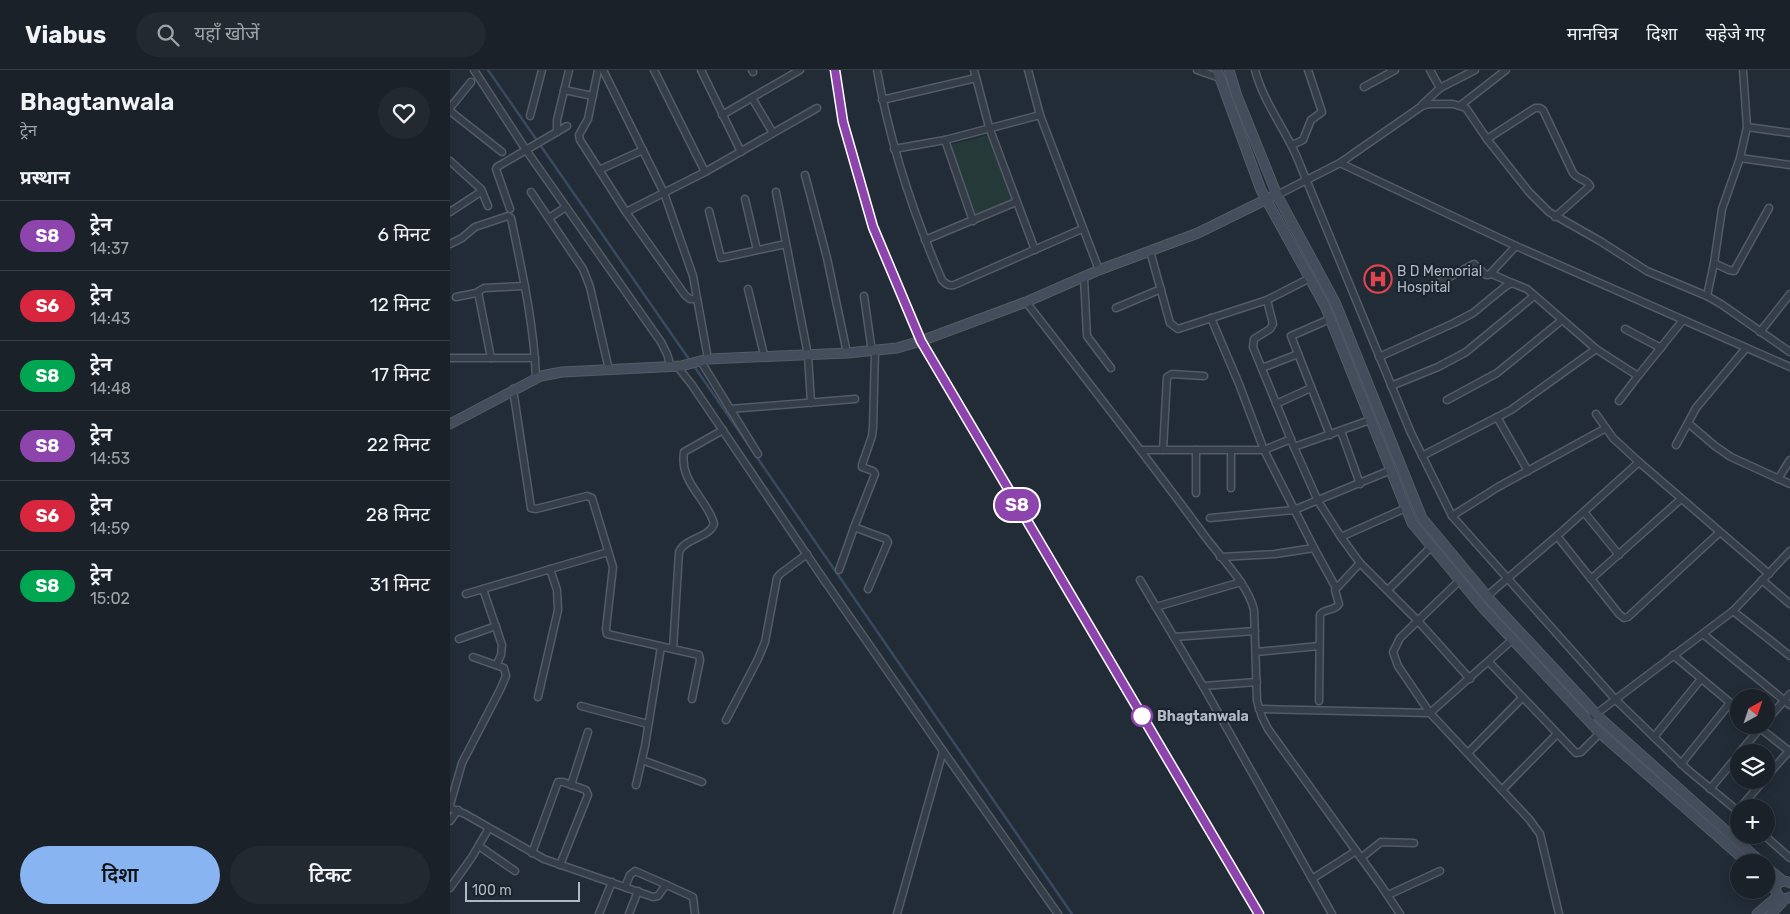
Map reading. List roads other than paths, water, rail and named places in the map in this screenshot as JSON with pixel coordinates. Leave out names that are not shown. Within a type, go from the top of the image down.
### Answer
[{"type":"main road","points":[[1229,70],[1237,96],[1277,195],[1335,302],[1422,518],[1487,596],[1596,714],[1752,854]]},
{"type":"main road","points":[[1218,74],[1258,181],[1310,278],[1330,320],[1412,523],[1512,640],[1600,733],[1739,854]]},
{"type":"main road","points":[[450,424],[536,378],[562,372],[677,366],[701,360],[764,356],[847,354],[897,348],[1026,302],[1099,270],[1198,233],[1277,195]]},
{"type":"main road","points":[[1775,878],[1785,890]]},
{"type":"main road","points":[[1757,914],[1785,890]]},
{"type":"main road","points":[[1771,914],[1785,890]]},
{"type":"street","points":[[474,70],[566,207],[1058,914]]},
{"type":"street","points":[[530,116],[542,70]]},
{"type":"street","points":[[557,132],[557,120],[569,70]]},
{"type":"street","points":[[598,70],[588,119],[579,136],[582,143],[626,212],[685,295],[690,299],[698,299]]},
{"type":"street","points":[[603,70],[664,193],[689,262],[698,299],[701,360],[758,454]]},
{"type":"street","points":[[654,70],[706,172]]},
{"type":"street","points":[[701,70],[741,152]]},
{"type":"street","points":[[722,115],[800,70]]},
{"type":"street","points":[[877,70],[894,149],[908,194],[942,280],[949,286],[1082,229]]},
{"type":"street","points":[[974,70],[989,127],[1035,250]]},
{"type":"street","points":[[1028,70],[1040,115],[1099,270]]},
{"type":"street","points":[[1197,70],[1218,74]]},
{"type":"street","points":[[1256,70],[1266,99],[1292,145],[1378,357],[1422,456],[1452,516],[1506,579],[1615,699],[1682,764],[1730,803]]},
{"type":"street","points":[[1292,145],[1303,140],[1311,120],[1322,112],[1308,70]]},
{"type":"street","points":[[1364,88],[1395,70]]},
{"type":"street","points":[[1430,70],[1440,88]]},
{"type":"street","points":[[1277,195],[1340,163],[1422,106],[1440,88],[1475,70]]},
{"type":"street","points":[[1461,105],[1506,70]]},
{"type":"street","points":[[1707,296],[1722,209],[1740,158],[1747,127],[1743,70]]},
{"type":"street","points":[[882,100],[976,78]]},
{"type":"street","points":[[450,108],[471,82]]},
{"type":"street","points":[[564,90],[593,96]]},
{"type":"street","points":[[752,98],[773,133]]},
{"type":"street","points":[[1422,106],[1436,103],[1461,105],[1470,112],[1486,139],[1543,208],[1647,271],[1707,296],[1790,352]]},
{"type":"street","points":[[626,212],[706,172],[817,108]]},
{"type":"street","points":[[1486,139],[1536,108],[1543,110],[1573,173],[1577,178],[1588,182],[1590,186],[1555,217]]},
{"type":"street","points":[[450,112],[502,152]]},
{"type":"street","points":[[894,149],[945,140],[1040,115]]},
{"type":"street","points":[[510,209],[496,169],[499,165],[567,126]]},
{"type":"street","points":[[1747,127],[1790,133]]},
{"type":"street","points":[[945,140],[973,221]]},
{"type":"street","points":[[599,170],[643,150]]},
{"type":"street","points":[[1740,158],[1790,165]]},
{"type":"street","points":[[450,161],[482,191],[488,206]]},
{"type":"street","points":[[1340,163],[1516,246],[1790,367]]},
{"type":"street","points":[[806,175],[827,258],[847,354]]},
{"type":"street","points":[[450,211],[482,191]]},
{"type":"street","points":[[531,192],[578,258],[587,278],[609,370]]},
{"type":"street","points":[[776,192],[808,355],[811,403]]},
{"type":"street","points":[[744,199],[757,250]]},
{"type":"street","points":[[925,240],[1016,202]]},
{"type":"street","points":[[549,218],[566,207]]},
{"type":"street","points":[[1714,263],[1729,270],[1734,270],[1769,208]]},
{"type":"street","points":[[708,211],[720,258],[786,244]]},
{"type":"street","points":[[450,244],[462,238],[475,227],[510,216],[525,286],[536,358],[536,378]]},
{"type":"street","points":[[1492,274],[1516,246]]},
{"type":"street","points":[[1150,251],[1170,323],[1173,327],[1183,329],[1267,300],[1310,278]]},
{"type":"street","points":[[1425,290],[1470,264],[1477,264],[1486,275],[1492,274],[1527,289],[1596,350],[1638,376]]},
{"type":"street","points":[[1084,278],[1087,336],[1110,368]]},
{"type":"street","points":[[1378,357],[1474,313],[1512,283]]},
{"type":"street","points":[[456,297],[478,292],[484,288],[525,286]]},
{"type":"street","points":[[1116,308],[1160,288]]},
{"type":"street","points":[[748,289],[764,356]]},
{"type":"street","points":[[478,292],[490,358]]},
{"type":"street","points":[[1760,332],[1790,294]]},
{"type":"street","points":[[839,570],[875,474],[873,471],[862,467],[874,428],[874,352],[864,296]]},
{"type":"street","points":[[1391,386],[1438,367],[1466,352],[1534,296]]},
{"type":"street","points":[[1267,300],[1273,324],[1270,329],[1252,342],[1290,440],[1318,501],[1360,562],[1418,621],[1470,679]]},
{"type":"street","points":[[1026,302],[1141,450],[1252,599],[1259,710],[1268,730],[1362,858],[1400,914]]},
{"type":"street","points":[[1211,318],[1264,450],[1336,588]]},
{"type":"street","points":[[1330,320],[1292,335],[1291,338],[1330,434]]},
{"type":"street","points":[[1447,400],[1497,374],[1562,320]]},
{"type":"street","points":[[1619,401],[1683,320]]},
{"type":"street","points":[[1625,329],[1661,348]]},
{"type":"street","points":[[1676,445],[1702,400],[1746,348]]},
{"type":"street","points":[[1422,456],[1520,404],[1596,350]]},
{"type":"street","points":[[1262,368],[1298,354]]},
{"type":"street","points":[[450,357],[536,358]]},
{"type":"street","points":[[1163,450],[1167,376],[1172,374],[1204,376]]},
{"type":"street","points":[[1276,404],[1312,388]]},
{"type":"street","points":[[513,389],[531,508],[536,510],[590,496],[594,501],[613,571],[607,634],[700,656],[692,699]]},
{"type":"street","points":[[730,410],[855,399]]},
{"type":"street","points":[[1596,414],[1613,438],[1769,574]]},
{"type":"street","points":[[1497,417],[1528,471]]},
{"type":"street","points":[[1294,447],[1370,420]]},
{"type":"street","points":[[1688,423],[1731,457],[1790,484]]},
{"type":"street","points":[[1452,516],[1492,491],[1606,428]]},
{"type":"street","points":[[673,649],[679,552],[684,545],[711,529],[714,524],[688,481],[683,457],[684,452],[723,430]]},
{"type":"street","points":[[1340,431],[1360,484]]},
{"type":"street","points":[[1141,450],[1264,450],[1290,440]]},
{"type":"street","points":[[1196,450],[1196,494]]},
{"type":"street","points":[[1231,451],[1231,488]]},
{"type":"street","points":[[1778,479],[1790,460]]},
{"type":"street","points":[[1487,596],[1639,462]]},
{"type":"street","points":[[1210,518],[1294,510],[1391,470]]},
{"type":"street","points":[[1591,579],[1682,499]]},
{"type":"street","points":[[1342,537],[1406,508]]},
{"type":"street","points":[[1584,512],[1619,555]]},
{"type":"street","points":[[854,527],[886,539],[888,542],[868,589]]},
{"type":"street","points":[[1557,536],[1624,618],[1628,617],[1720,532]]},
{"type":"street","points":[[1388,590],[1432,546]]},
{"type":"street","points":[[1220,557],[1275,554],[1314,548]]},
{"type":"street","points":[[466,594],[608,552]]},
{"type":"street","points":[[726,720],[765,642],[777,578],[807,554]]},
{"type":"street","points":[[1588,720],[1733,611],[1762,580],[1789,556]]},
{"type":"street","points":[[1320,701],[1320,615],[1323,611],[1335,609],[1338,606],[1334,591],[1360,562]]},
{"type":"street","points":[[538,697],[558,610],[557,590],[550,569]]},
{"type":"street","points":[[1140,580],[1203,686],[1332,914]]},
{"type":"street","points":[[1460,580],[1400,638],[1393,652],[1398,666],[1430,713],[1529,819],[1540,834],[1559,914]]},
{"type":"street","points":[[1762,580],[1790,604]]},
{"type":"street","points":[[1156,607],[1241,582]]},
{"type":"street","points":[[483,589],[502,650],[497,664]]},
{"type":"street","points":[[1733,611],[1790,656]]},
{"type":"street","points":[[459,639],[496,626]]},
{"type":"street","points":[[1174,637],[1255,631]]},
{"type":"street","points":[[1703,634],[1787,703]]},
{"type":"street","points":[[1259,710],[1430,713],[1512,640]]},
{"type":"street","points":[[1256,652],[1319,646]]},
{"type":"street","points":[[636,784],[642,760],[661,647]]},
{"type":"street","points":[[1673,655],[1730,704],[1682,764]]},
{"type":"street","points":[[473,656],[504,668],[506,676],[462,763],[450,806],[532,853],[560,865],[655,897],[667,885]]},
{"type":"street","points":[[1489,662],[1576,753],[1579,753],[1600,733]]},
{"type":"street","points":[[1654,737],[1702,679]]},
{"type":"street","points":[[1203,686],[1257,682]]},
{"type":"street","points":[[1775,713],[1787,703],[1790,694]]},
{"type":"street","points":[[1468,754],[1522,698]]},
{"type":"street","points":[[581,706],[648,724]]},
{"type":"street","points":[[571,785],[588,732]]},
{"type":"street","points":[[1502,790],[1557,734]]},
{"type":"street","points":[[1746,744],[1754,734]]},
{"type":"street","points":[[1770,734],[1790,751],[1775,768]]},
{"type":"street","points":[[897,914],[943,751]]},
{"type":"street","points":[[642,760],[702,782]]},
{"type":"street","points":[[1710,788],[1730,764]]},
{"type":"street","points":[[532,853],[556,784],[560,781],[586,790],[588,795],[560,865]]},
{"type":"street","points":[[1748,799],[1757,789]]},
{"type":"street","points":[[450,821],[458,810]]},
{"type":"street","points":[[450,888],[489,828]]},
{"type":"street","points":[[1362,858],[1381,842],[1414,843]]},
{"type":"street","points":[[1774,844],[1790,858]]},
{"type":"street","points":[[479,846],[515,871]]},
{"type":"street","points":[[1312,879],[1356,851]]},
{"type":"street","points":[[1388,895],[1440,870]]},
{"type":"street","points":[[625,887],[630,875],[635,871],[693,897],[695,914]]},
{"type":"street","points":[[599,914],[612,882]]},
{"type":"street","points":[[629,914],[638,891]]},
{"type":"waterway","points":[[488,70],[691,362]]},
{"type":"waterway","points":[[694,366],[1072,914]]},
{"type":"railway","points":[[835,70],[843,122],[873,227],[921,341],[1259,914]]},
{"type":"train","name":"S8","points":[[835,70],[843,122],[873,227],[921,341],[1259,914]]},
{"type":"place","name":"B D Memorial Hospital","points":[[1378,279]]},
{"type":"place","name":"Bhagtanwala","points":[[1142,716]]}]
